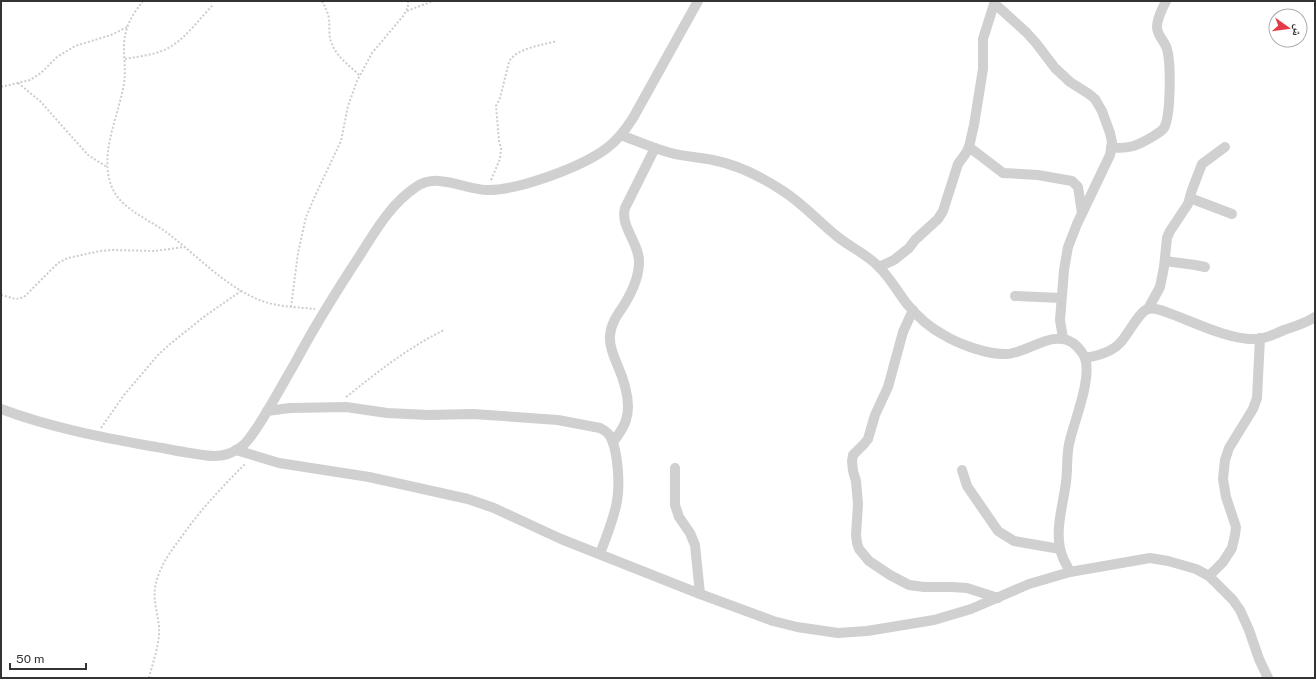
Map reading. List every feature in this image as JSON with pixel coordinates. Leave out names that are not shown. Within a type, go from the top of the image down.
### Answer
[{"type":"street","points":[[1,409],[18,416],[96,436],[176,451],[208,455],[224,455],[243,446],[268,411],[325,310],[385,218],[396,204],[415,187],[428,181],[440,181],[472,189],[495,190],[510,188],[540,180],[572,167],[606,148],[625,130],[640,106],[698,1]]},
{"type":"street","points":[[1111,148],[1128,148],[1137,146],[1164,128],[1167,117],[1171,83],[1167,50],[1158,33],[1157,26],[1160,14],[1166,1]]},
{"type":"street","points":[[879,267],[894,260],[902,254],[938,219],[943,211],[958,164],[969,146],[983,69],[983,39],[995,2],[1036,43],[1055,68],[1070,82],[1095,99],[1105,118],[1112,142],[1110,155],[1095,184],[1068,247],[1061,298],[1060,320],[1063,338]]},
{"type":"street","points":[[621,135],[673,154],[714,160],[731,165],[759,176],[785,192],[809,210],[834,234],[879,267],[913,310],[940,333],[952,340],[990,353],[1007,354],[1022,351],[1032,346],[1058,338],[1069,340],[1078,347],[1085,358],[1086,373],[1082,396],[1069,443],[1066,481],[1060,522],[1060,549],[1070,572]]},
{"type":"street","points":[[969,146],[1003,173],[1038,175],[1072,181],[1078,187],[1082,214]]},
{"type":"street","points":[[1148,309],[1158,291],[1164,272],[1165,248],[1170,231],[1185,210],[1202,164],[1225,147]]},
{"type":"street","points":[[613,443],[626,421],[628,407],[625,386],[612,351],[610,335],[614,321],[634,285],[639,263],[637,248],[626,224],[624,213],[625,208],[655,148]]},
{"type":"street","points":[[1190,198],[1232,214]]},
{"type":"street","points":[[1165,261],[1195,264],[1205,267]]},
{"type":"street","points":[[1015,296],[1061,298]]},
{"type":"street","points":[[1085,358],[1101,355],[1118,345],[1142,312],[1148,309],[1156,309],[1166,312],[1229,335],[1242,338],[1269,337],[1283,330],[1310,324],[1315,316]]},
{"type":"street","points":[[913,310],[903,332],[888,387],[875,415],[868,439],[853,455],[852,461],[858,504],[857,543],[859,549],[869,561],[904,583],[924,587],[967,588],[998,598]]},
{"type":"street","points":[[1209,576],[1223,562],[1232,548],[1235,535],[1236,527],[1222,479],[1225,460],[1229,448],[1253,409],[1257,398],[1260,338]]},
{"type":"street","points":[[268,411],[290,408],[332,406],[387,413],[428,415],[473,414],[558,420],[600,428],[609,434],[613,443],[618,480],[617,502],[600,554]]},
{"type":"street","points":[[236,450],[279,463],[369,478],[468,499],[494,508],[561,539],[773,621],[838,633],[934,620],[972,609],[1029,584],[1070,572],[1150,558],[1168,561],[1196,569],[1209,576],[1226,592],[1240,610],[1250,630],[1259,659],[1268,678]]},
{"type":"street","points":[[675,468],[675,505],[679,517],[690,533],[695,545],[700,594]]},
{"type":"street","points":[[962,470],[967,486],[998,531],[1014,541],[1060,549]]},
{"type":"path","points":[[144,1],[127,27],[124,46],[125,79],[108,149],[107,167],[111,186],[122,202],[166,232],[241,291],[277,306],[325,310]]},
{"type":"path","points":[[322,1],[329,18],[332,45],[340,56],[359,75]]},
{"type":"path","points":[[291,307],[298,253],[306,217],[322,180],[340,145],[344,132],[348,106],[359,75],[372,53],[407,11],[408,1]]},
{"type":"path","points":[[407,11],[433,1]]},
{"type":"path","points":[[125,59],[146,55],[171,46],[186,34],[213,5]]},
{"type":"path","points":[[1,86],[30,80],[41,74],[57,57],[75,46],[105,37],[127,27]]},
{"type":"path","points":[[486,190],[500,159],[496,108],[509,62],[512,57],[521,51],[557,41]]},
{"type":"path","points":[[18,83],[40,101],[88,155],[107,167]]},
{"type":"path","points":[[1,295],[16,298],[24,297],[58,263],[79,255],[112,250],[155,251],[184,247]]},
{"type":"path","points":[[96,436],[124,395],[158,355],[205,316],[241,291]]},
{"type":"path","points":[[332,406],[343,400],[379,370],[405,352],[422,341],[444,330]]},
{"type":"path","points":[[149,678],[158,646],[159,628],[155,589],[161,568],[171,550],[195,518],[253,455]]}]
